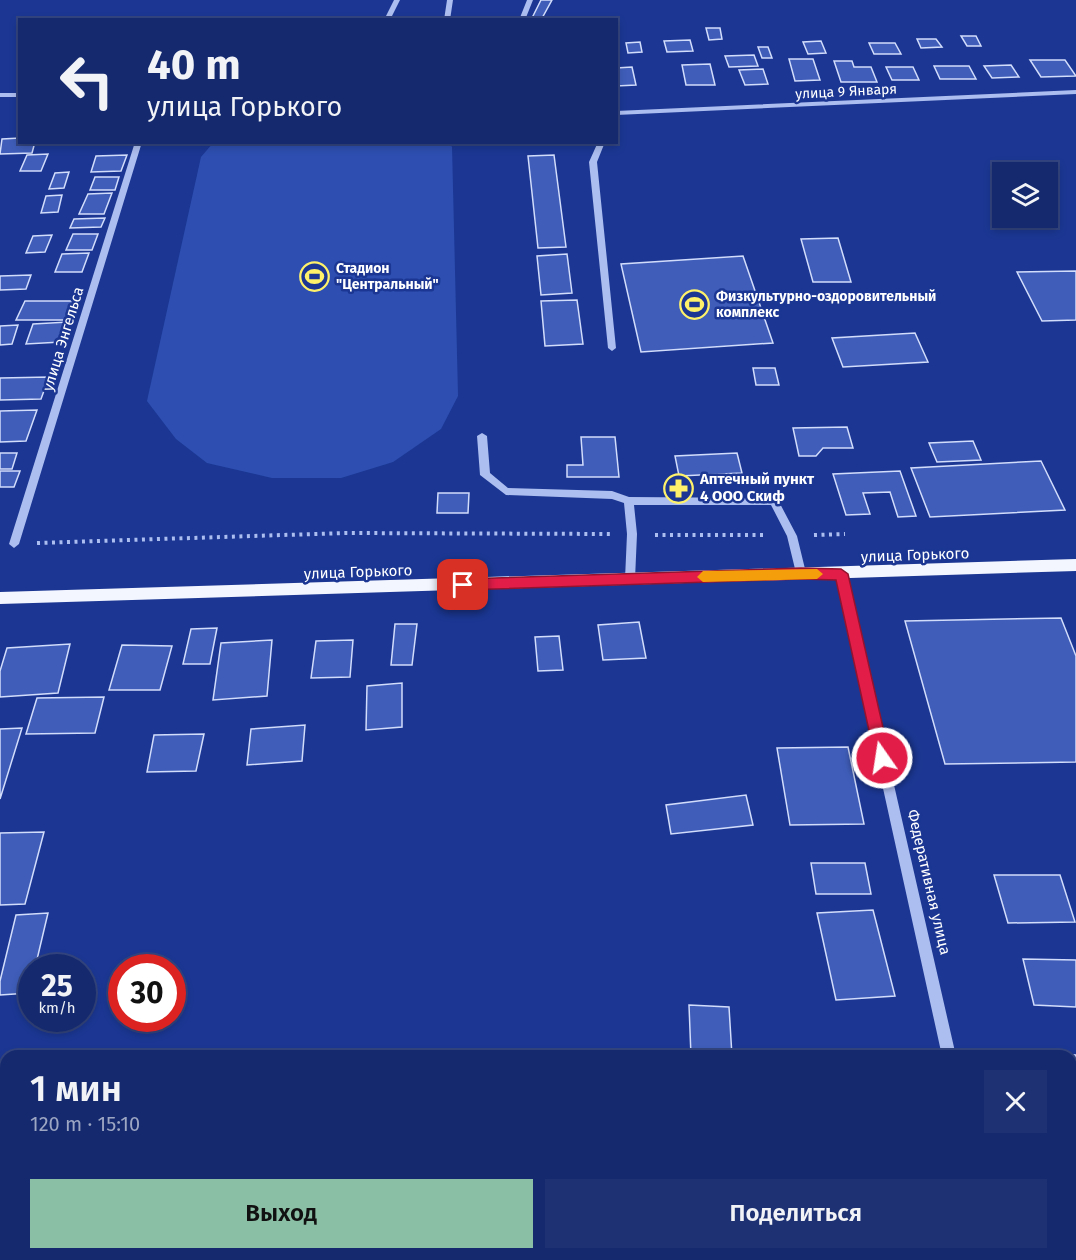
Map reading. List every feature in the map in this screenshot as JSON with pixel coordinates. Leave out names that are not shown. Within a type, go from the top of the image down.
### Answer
[{"type":"main road","name":"улица Горького","points":[[0,597],[153,595],[1076,565]]},
{"type":"street","points":[[388,18],[397,0]]},
{"type":"street","points":[[447,18],[450,0]]},
{"type":"street","points":[[523,18],[530,0]]},
{"type":"street","name":"улица 9 Января","points":[[618,113],[1076,92]]},
{"type":"street","points":[[0,95],[18,95]]},
{"type":"street","points":[[618,120],[632,113]]},
{"type":"street","name":"улица Энгельса","points":[[14,544],[138,144]]},
{"type":"street","points":[[601,144],[593,162],[612,348]]},
{"type":"street","points":[[482,435],[485,475],[506,491],[612,495],[629,501],[774,501],[792,536],[801,573]]},
{"type":"street","points":[[629,501],[632,534],[630,579]]},
{"type":"street","name":"Федеративная улица","points":[[841,574],[948,1050]]},
{"type":"path","points":[[14,544],[345,533],[792,536],[846,534]]},
{"type":"shaded area","name":"Стадион \"Центральный\"","points":[[212,144],[450,144],[458,396],[441,429],[393,462],[341,478],[272,478],[207,463],[176,439],[147,401],[201,157]]},
{"type":"building","points":[[541,0],[552,0],[542,18],[532,18]]},
{"type":"building","points":[[706,28],[720,28],[722,39],[709,40]]},
{"type":"building","points":[[961,36],[976,36],[981,46],[967,46]]},
{"type":"building","points":[[917,39],[936,39],[942,47],[921,48]]},
{"type":"building","points":[[690,40],[693,51],[667,52],[664,41]]},
{"type":"building","points":[[821,41],[826,53],[808,54],[803,42]]},
{"type":"building","points":[[640,42],[642,52],[628,53],[626,43]]},
{"type":"building","points":[[869,43],[895,43],[901,54],[874,54]]},
{"type":"building","points":[[758,47],[768,47],[772,58],[762,58]]},
{"type":"building","points":[[754,55],[758,66],[729,67],[725,56]]},
{"type":"building","points":[[789,59],[813,59],[820,80],[795,81]]},
{"type":"building","points":[[1030,60],[1065,60],[1076,76],[1041,77]]},
{"type":"building","points":[[834,61],[852,61],[854,67],[871,67],[877,82],[841,82]]},
{"type":"building","points":[[710,64],[715,85],[686,85],[682,65]]},
{"type":"building","points":[[1011,65],[1019,77],[992,78],[984,66]]},
{"type":"building","points":[[934,66],[969,66],[976,79],[940,79]]},
{"type":"building","points":[[632,67],[636,85],[618,86],[618,68]]},
{"type":"building","points":[[886,67],[913,67],[919,80],[892,80]]},
{"type":"building","points":[[763,69],[768,84],[745,85],[739,70]]},
{"type":"building","points":[[18,138],[18,144],[34,144],[32,153],[0,154],[2,139]]},
{"type":"building","points":[[48,154],[41,171],[20,171],[27,155]]},
{"type":"building","points":[[127,155],[121,171],[91,172],[96,156]]},
{"type":"building","points":[[554,155],[566,247],[538,248],[528,156]]},
{"type":"building","points":[[69,172],[64,188],[49,189],[55,173]]},
{"type":"building","points":[[95,177],[119,177],[115,190],[90,190]]},
{"type":"building","points":[[112,193],[104,214],[79,214],[88,194]]},
{"type":"building","points":[[62,195],[58,212],[41,213],[46,196]]},
{"type":"building","points":[[105,218],[101,227],[70,228],[74,219]]},
{"type":"building","points":[[73,234],[98,234],[92,250],[66,250]]},
{"type":"building","points":[[52,235],[45,252],[26,253],[33,236]]},
{"type":"building","points":[[838,238],[851,282],[813,282],[801,239]]},
{"type":"building","points":[[89,253],[82,272],[55,272],[62,254]]},
{"type":"building","points":[[567,254],[572,293],[541,295],[537,256]]},
{"type":"building","name":"Физкультурно-оздоровительный комплекс","points":[[743,256],[773,343],[641,352],[621,264]]},
{"type":"building","points":[[1076,271],[1076,320],[1042,321],[1017,272]]},
{"type":"building","points":[[31,275],[26,289],[0,290],[0,276]]},
{"type":"building","points":[[577,300],[583,344],[545,346],[541,301]]},
{"type":"building","points":[[25,301],[75,301],[68,320],[16,320]]},
{"type":"building","points":[[68,322],[61,342],[26,344],[33,324]]},
{"type":"building","points":[[18,325],[12,344],[0,345],[0,326]]},
{"type":"building","points":[[915,333],[928,362],[843,367],[832,338]]},
{"type":"building","points":[[753,368],[775,368],[779,385],[756,385]]},
{"type":"building","points":[[49,377],[41,399],[0,400],[0,378]]},
{"type":"building","points":[[37,410],[26,441],[0,442],[0,411]]},
{"type":"building","points":[[847,427],[853,448],[823,448],[816,456],[799,456],[793,428]]},
{"type":"building","points":[[581,437],[615,437],[619,477],[567,477],[567,465],[583,465]]},
{"type":"building","points":[[973,441],[981,460],[937,462],[929,443]]},
{"type":"building","points":[[0,453],[17,453],[12,469],[0,469]]},
{"type":"building","points":[[737,453],[742,473],[679,476],[675,456]]},
{"type":"building","points":[[1041,461],[1065,510],[930,517],[911,468]]},
{"type":"building","points":[[0,471],[20,471],[14,487],[0,487]]},
{"type":"building","points":[[900,471],[916,516],[898,517],[890,492],[863,493],[870,514],[846,515],[833,474]]},
{"type":"building","points":[[438,493],[469,493],[468,513],[437,513]]},
{"type":"building","points":[[1061,618],[1076,656],[1076,762],[945,764],[905,621]]},
{"type":"building","points":[[639,622],[646,658],[603,660],[598,625]]},
{"type":"building","points":[[395,624],[417,624],[412,665],[391,665]]},
{"type":"building","points":[[217,628],[210,664],[183,664],[191,629]]},
{"type":"building","points":[[559,636],[563,670],[538,671],[535,637]]},
{"type":"building","points":[[272,640],[267,696],[213,700],[221,643]]},
{"type":"building","points":[[353,640],[350,677],[311,678],[316,641]]},
{"type":"building","points":[[70,644],[58,693],[0,697],[0,671],[7,648]]},
{"type":"building","points":[[122,645],[172,646],[160,690],[109,690]]},
{"type":"building","points":[[402,683],[402,727],[366,730],[367,686]]},
{"type":"building","points":[[104,697],[95,733],[26,734],[37,698]]},
{"type":"building","points":[[305,725],[302,761],[247,765],[251,729]]},
{"type":"building","points":[[22,728],[0,799],[0,729]]},
{"type":"building","points":[[204,734],[196,771],[147,772],[154,735]]},
{"type":"building","points":[[848,747],[864,824],[790,825],[777,748]]},
{"type":"building","points":[[746,795],[753,825],[671,834],[666,805]]},
{"type":"building","points":[[44,832],[25,904],[0,905],[0,833]]},
{"type":"building","points":[[811,863],[865,863],[871,894],[816,894]]},
{"type":"building","points":[[994,875],[1060,875],[1075,922],[1008,923]]},
{"type":"building","points":[[873,910],[895,996],[836,1000],[817,913]]},
{"type":"building","points":[[48,913],[38,954],[18,954],[18,994],[0,995],[0,981],[16,915]]},
{"type":"building","points":[[1023,959],[1076,960],[1076,1007],[1034,1005]]},
{"type":"building","points":[[689,1005],[729,1007],[732,1050],[691,1050]]},
{"type":"slow traffic","points":[[703,577],[817,574]]},
{"type":"place","name":"Стадион \"Центральный\"","points":[[315,276]]},
{"type":"place","name":"Физкультурно-оздоровительный комплекс","points":[[695,304]]},
{"type":"place","name":"Аптечный пункт 4 ООО Скиф","points":[[679,488]]},
{"type":"route","points":[[463,585],[801,573],[841,574],[882,758]]}]
